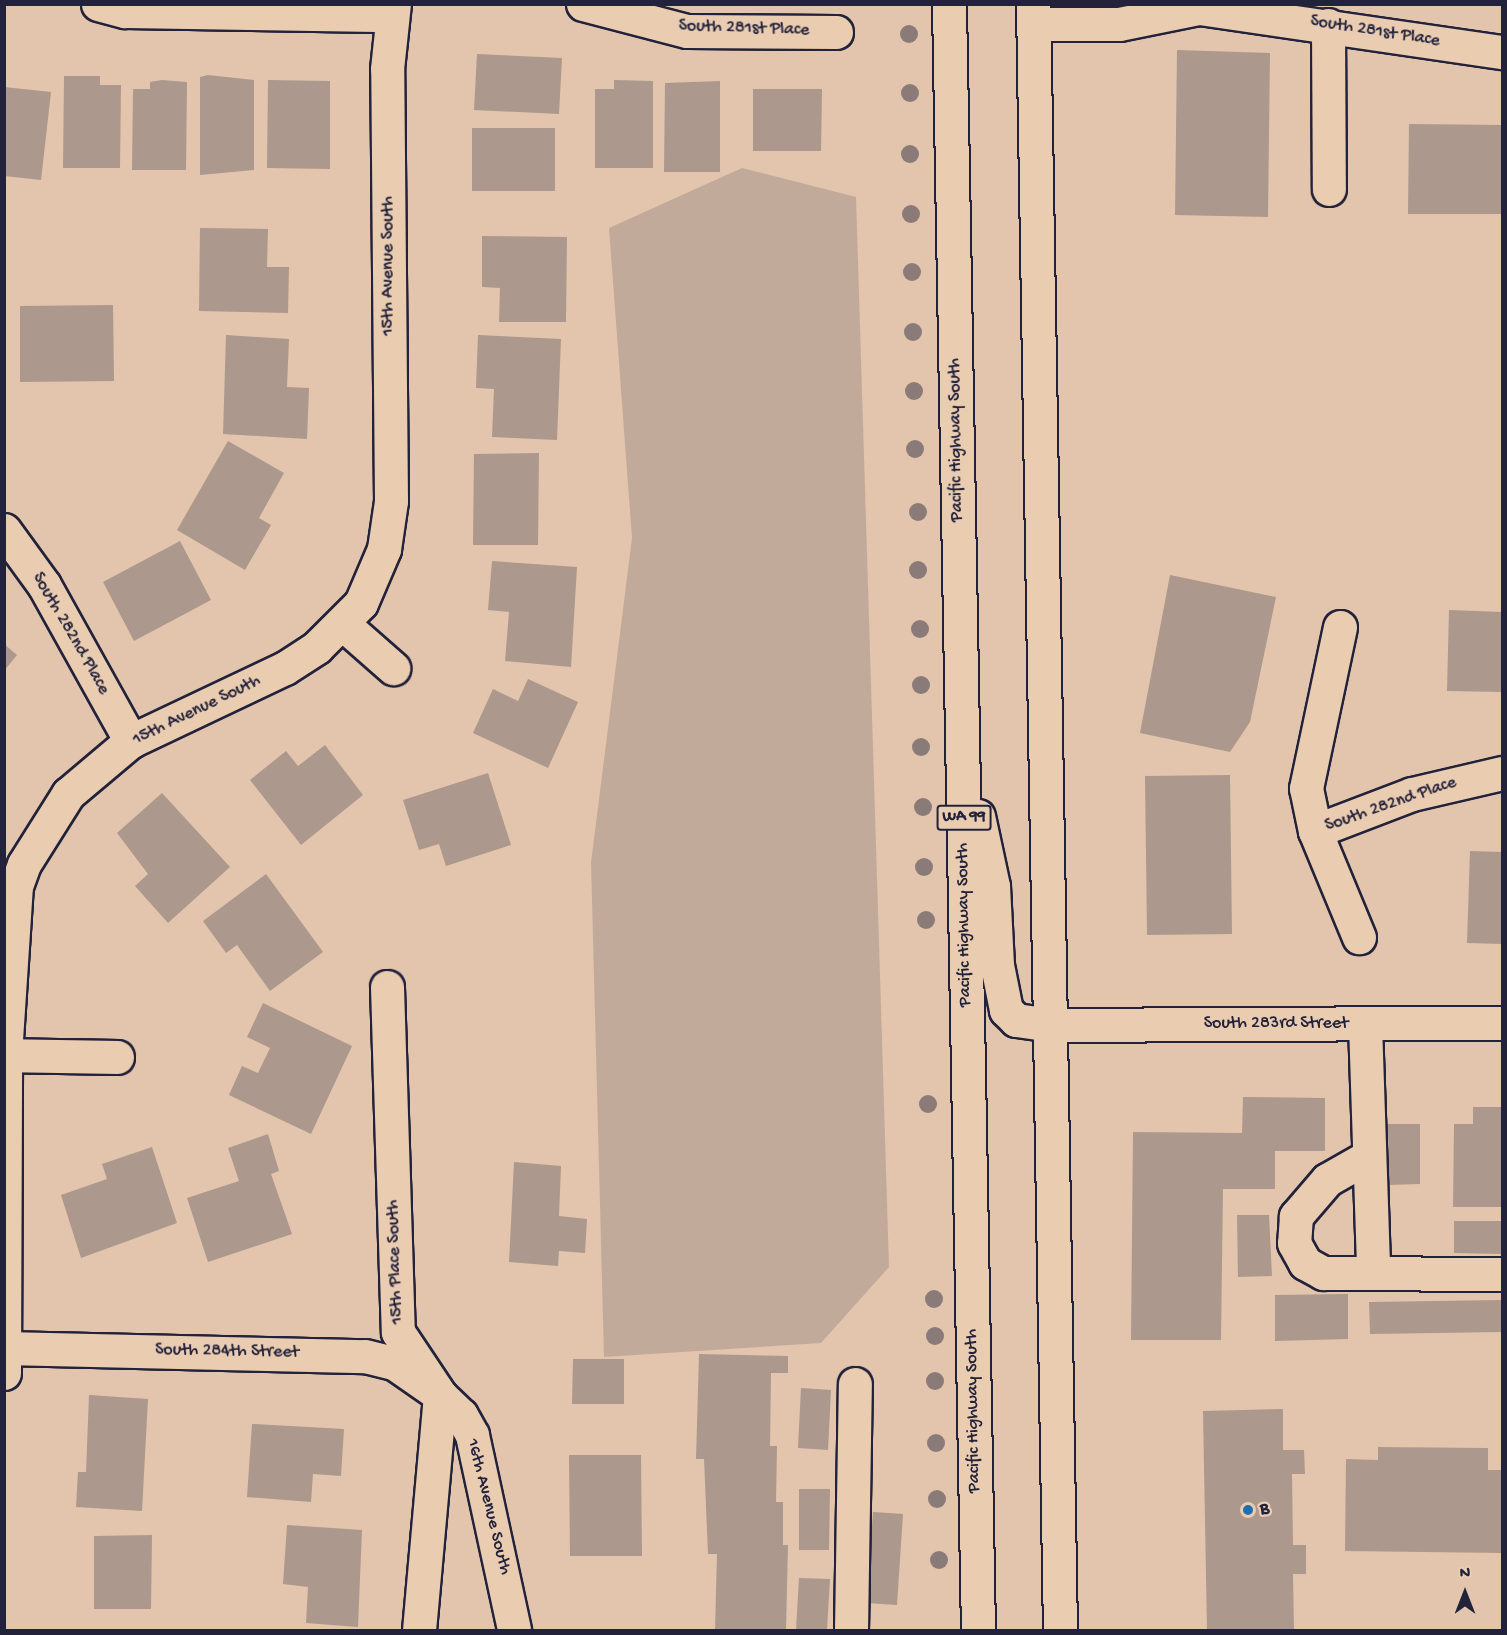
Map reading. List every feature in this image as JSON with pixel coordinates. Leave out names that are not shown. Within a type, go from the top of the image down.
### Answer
[{"type":"street","points":[[99,4],[125,11],[393,10]]},
{"type":"street","name":"South 281st Place","points":[[583,4],[687,31],[836,32]]},
{"type":"street","name":"Pacific Highway South","points":[[949,4],[978,1630]]},
{"type":"street","name":"South 281st Place","points":[[1033,14],[1119,24],[1199,8],[1503,52]]},
{"type":"street","name":"15th Avenue South","points":[[4,1373],[5,1055],[16,886],[24,864],[68,794],[131,741],[285,668],[343,624],[370,588],[384,549],[391,501],[387,69],[393,10]]},
{"type":"street","points":[[1033,14],[1059,1630]]},
{"type":"street","points":[[1328,25],[1329,189]]},
{"type":"street","name":"South 282nd Place","points":[[4,530],[44,585],[131,741]]},
{"type":"street","points":[[343,624],[393,668]]},
{"type":"street","points":[[1340,627],[1306,788],[1315,831],[1359,937]]},
{"type":"street","name":"South 283rd Street","points":[[962,741],[993,886],[997,965],[1006,1010],[1016,1020],[1050,1025],[1503,1023]]},
{"type":"street","name":"South 282nd Place","points":[[1315,831],[1412,794],[1503,773]]},
{"type":"street","name":"15th Place South","points":[[387,987],[398,1332],[440,1395]]},
{"type":"street","points":[[1365,1024],[1373,1270]]},
{"type":"street","points":[[5,1055],[117,1057]]},
{"type":"street","points":[[1369,1156],[1328,1180],[1309,1198],[1296,1216],[1294,1243],[1305,1263],[1323,1273],[1373,1270],[1503,1274]]},
{"type":"street","name":"South 284th Street","points":[[5,1347],[365,1356],[394,1363],[440,1395]]},
{"type":"street","points":[[850,1630],[855,1384]]},
{"type":"street","points":[[419,1630],[440,1395]]},
{"type":"street","name":"16th Avenue South","points":[[440,1395],[460,1415],[479,1456],[514,1630]]},
{"type":"shaded area","points":[[742,168],[856,197],[889,1267],[821,1343],[604,1357],[591,863],[632,538],[609,228]]},
{"type":"building","points":[[1177,50],[1270,53],[1268,217],[1175,215]]},
{"type":"building","points":[[477,54],[562,58],[559,114],[474,110]]},
{"type":"building","points":[[208,75],[254,80],[254,170],[200,175],[200,77]]},
{"type":"building","points":[[64,76],[100,76],[100,85],[121,85],[120,168],[63,168]]},
{"type":"building","points":[[162,80],[187,82],[186,170],[132,170],[133,89],[150,89],[150,82]]},
{"type":"building","points":[[268,80],[330,81],[330,169],[267,168]]},
{"type":"building","points":[[614,80],[653,81],[653,168],[595,168],[595,89],[614,89]]},
{"type":"building","points":[[720,81],[720,172],[664,172],[665,83]]},
{"type":"building","points":[[4,87],[51,92],[41,180],[4,176]]},
{"type":"building","points":[[753,89],[822,89],[821,151],[753,151]]},
{"type":"building","points":[[1409,124],[1502,125],[1502,214],[1408,214]]},
{"type":"building","points":[[472,128],[555,128],[555,191],[472,191]]},
{"type":"building","points":[[200,228],[268,229],[267,267],[289,267],[288,313],[199,311]]},
{"type":"building","points":[[482,236],[567,237],[566,322],[499,322],[500,288],[482,287]]},
{"type":"building","points":[[113,305],[114,381],[20,382],[20,306]]},
{"type":"building","points":[[226,335],[289,339],[287,387],[309,388],[307,439],[223,434]]},
{"type":"building","points":[[478,335],[561,339],[557,440],[492,437],[494,389],[476,388]]},
{"type":"building","points":[[228,441],[284,473],[259,518],[271,525],[245,570],[177,530]]},
{"type":"building","points":[[539,453],[538,545],[473,545],[474,454]]},
{"type":"building","points":[[180,541],[211,600],[134,641],[103,582]]},
{"type":"building","points":[[492,561],[577,567],[571,667],[505,661],[509,612],[488,610]]},
{"type":"building","points":[[1170,575],[1276,597],[1250,722],[1230,752],[1140,733]]},
{"type":"building","points":[[1449,610],[1502,612],[1502,692],[1447,691]]},
{"type":"building","points":[[4,644],[17,655],[4,671]]},
{"type":"building","points":[[528,679],[578,702],[548,768],[473,733],[493,689],[518,701]]},
{"type":"building","points":[[325,745],[363,795],[301,845],[250,780],[286,751],[298,766]]},
{"type":"building","points":[[488,773],[511,845],[446,866],[439,844],[419,850],[403,800]]},
{"type":"building","points":[[1230,775],[1232,934],[1147,935],[1145,776]]},
{"type":"building","points":[[162,793],[230,867],[168,923],[135,886],[148,874],[117,833]]},
{"type":"building","points":[[1470,851],[1502,852],[1502,944],[1467,943]]},
{"type":"building","points":[[266,874],[323,952],[270,991],[237,945],[226,953],[203,921]]},
{"type":"building","points":[[263,1003],[352,1046],[311,1134],[229,1095],[242,1066],[258,1073],[270,1048],[247,1037]]},
{"type":"building","points":[[1243,1097],[1325,1098],[1325,1151],[1275,1151],[1275,1189],[1223,1189],[1221,1340],[1131,1340],[1133,1132],[1242,1133]]},
{"type":"building","points":[[1473,1107],[1502,1107],[1502,1207],[1453,1207],[1454,1124],[1473,1124]]},
{"type":"building","points":[[1388,1124],[1420,1124],[1420,1184],[1389,1185]]},
{"type":"building","points":[[268,1134],[279,1171],[271,1174],[292,1234],[208,1262],[187,1198],[239,1181],[228,1148]]},
{"type":"building","points":[[152,1147],[177,1223],[81,1258],[61,1195],[107,1179],[102,1164]]},
{"type":"building","points":[[514,1162],[561,1166],[559,1216],[587,1219],[585,1253],[559,1251],[558,1266],[509,1262]]},
{"type":"building","points":[[1237,1215],[1269,1215],[1272,1276],[1238,1277]]},
{"type":"building","points":[[1454,1221],[1502,1221],[1502,1254],[1454,1253]]},
{"type":"building","points":[[1348,1294],[1348,1339],[1275,1341],[1275,1295]]},
{"type":"building","points":[[1502,1300],[1502,1332],[1370,1334],[1369,1302]]},
{"type":"building","points":[[699,1354],[788,1356],[788,1373],[771,1373],[770,1446],[777,1446],[776,1502],[783,1502],[783,1545],[788,1545],[786,1630],[715,1630],[717,1554],[708,1554],[704,1459],[696,1459]]},
{"type":"building","points":[[573,1359],[624,1359],[624,1404],[572,1404]]},
{"type":"building","points":[[801,1388],[831,1390],[828,1450],[798,1448]]},
{"type":"building","points":[[89,1395],[148,1399],[142,1511],[76,1507],[78,1472],[86,1472]]},
{"type":"building","name":"B","points":[[1283,1409],[1283,1450],[1304,1450],[1305,1474],[1292,1474],[1293,1545],[1306,1545],[1306,1574],[1293,1574],[1294,1630],[1207,1630],[1203,1411]]},
{"type":"building","points":[[252,1424],[344,1429],[341,1476],[313,1474],[311,1502],[247,1497]]},
{"type":"building","points":[[1378,1447],[1488,1448],[1488,1470],[1502,1470],[1502,1553],[1345,1551],[1346,1459],[1378,1460]]},
{"type":"building","points":[[569,1455],[641,1455],[642,1556],[570,1556]]},
{"type":"building","points":[[799,1489],[830,1489],[829,1550],[799,1550]]},
{"type":"building","points":[[873,1512],[903,1514],[897,1605],[867,1603]]},
{"type":"building","points":[[287,1525],[362,1530],[358,1627],[306,1623],[308,1587],[283,1584]]},
{"type":"building","points":[[152,1535],[151,1609],[94,1609],[94,1536]]},
{"type":"building","points":[[799,1578],[830,1579],[827,1630],[796,1630]]},
{"type":"place","name":"B","points":[[1248,1510]]}]
